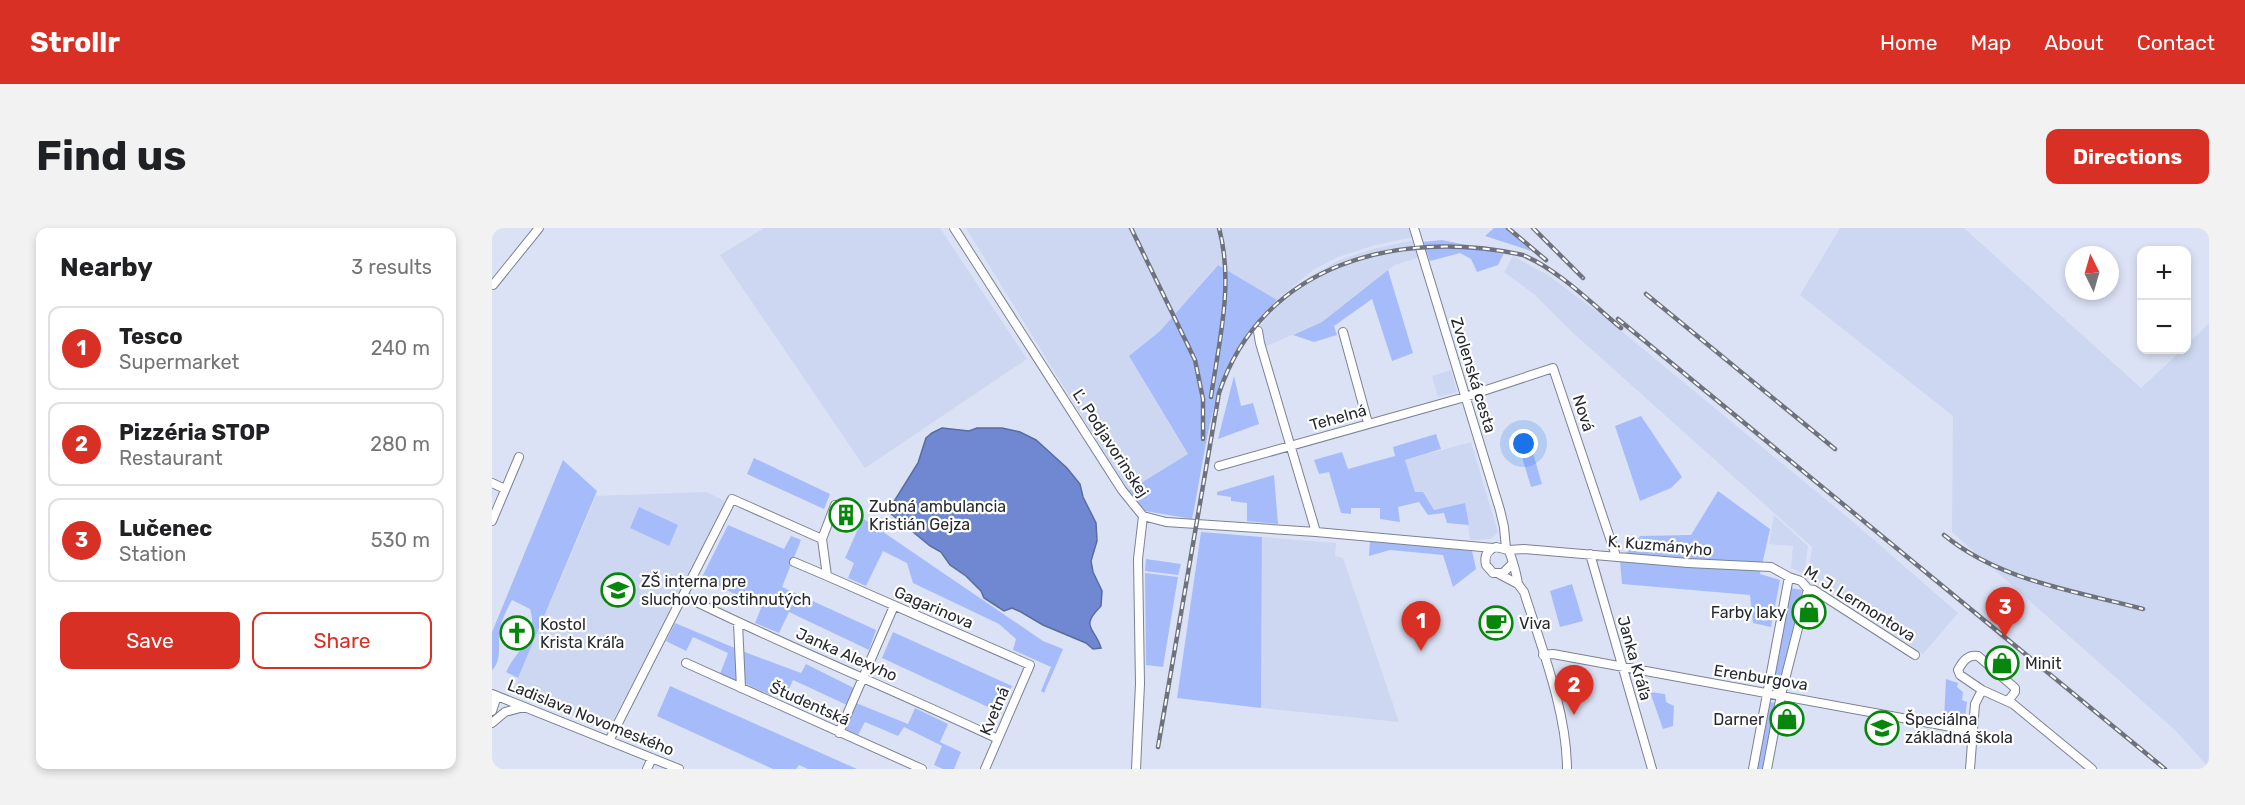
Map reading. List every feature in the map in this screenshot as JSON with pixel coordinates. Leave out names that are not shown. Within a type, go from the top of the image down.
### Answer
[{"type":"street","points":[[493,285],[539,228]]},
{"type":"street","name":"Ľ. Podjavorinskej","points":[[954,228],[1122,490],[1143,516],[1174,523],[1494,547]]},
{"type":"street","name":"Zvolenská cesta","points":[[1414,228],[1504,530],[1507,549],[1518,584],[1524,592],[1544,655],[1565,733],[1567,769]]},
{"type":"street","points":[[1258,331],[1316,532]]},
{"type":"street","points":[[1343,332],[1368,423]]},
{"type":"street","name":"Nová","points":[[1465,397],[1554,368],[1616,556]]},
{"type":"street","name":"Tehelná","points":[[1219,466],[1465,397]]},
{"type":"street","points":[[492,521],[519,457]]},
{"type":"street","points":[[492,483],[505,489]]},
{"type":"street","points":[[609,741],[732,500],[822,539]]},
{"type":"street","points":[[827,576],[822,539],[835,505]]},
{"type":"street","points":[[1136,769],[1140,684],[1138,559],[1143,516]]},
{"type":"street","points":[[1485,558],[1504,530],[1512,542],[1524,549],[1512,561],[1507,571],[1499,574]]},
{"type":"street","points":[[1472,546],[1485,558],[1488,568],[1493,573],[1518,584]]},
{"type":"street","points":[[1494,547],[1507,549]]},
{"type":"street","name":"K. Kuzmányho","points":[[1507,549],[1771,567],[1789,578]]},
{"type":"street","name":"Janka Kráľa","points":[[1590,554],[1652,769]]},
{"type":"street","name":"Gagarinova","points":[[794,562],[1030,665]]},
{"type":"street","points":[[1753,769],[1789,578]]},
{"type":"street","name":"M. J. Lermontova","points":[[1789,578],[1801,581],[1808,589],[1815,590],[1915,655]]},
{"type":"street","points":[[1767,769],[1781,695],[1808,589]]},
{"type":"street","name":"Janka Alexyho","points":[[684,596],[738,623],[998,739]]},
{"type":"street","points":[[839,733],[894,606]]},
{"type":"street","points":[[738,623],[741,688]]},
{"type":"street","name":"Erenburgova","points":[[1544,655],[1553,654],[1973,731]]},
{"type":"street","points":[[2008,701],[2015,692],[2015,688],[1978,656],[1970,656],[1959,668],[1959,673],[1982,690],[2008,701],[2092,769]]},
{"type":"street","name":"Študentská","points":[[686,663],[922,769]]},
{"type":"street","name":"Kvetná","points":[[985,769],[1030,665]]},
{"type":"street","points":[[1970,769],[1975,704],[1982,690]]},
{"type":"street","points":[[492,711],[493,695]]},
{"type":"street","name":"Ladislava Novomeského","points":[[493,695],[679,769]]},
{"type":"street","points":[[492,723],[505,711],[524,706]]},
{"type":"street","points":[[647,769],[652,758]]},
{"type":"shaded area","points":[[764,228],[940,228],[1027,359],[865,468],[720,255]]},
{"type":"shaded area","points":[[966,228],[1411,228],[1414,237],[1375,245],[1338,257],[1313,270],[1277,300],[1217,265],[1160,331],[1129,356],[1188,454],[1128,491]]},
{"type":"shaded area","points":[[1494,228],[1506,228],[1531,251],[1485,236]]},
{"type":"shaded area","points":[[1840,228],[1964,228],[2141,388],[2178,354],[2191,354],[2191,341],[2209,323],[2209,768],[2176,731],[1952,532],[1953,416],[1800,295]]},
{"type":"shaded area","points":[[1415,240],[1420,257],[1395,265],[1322,322],[1264,347],[1258,328],[1287,296],[1309,277],[1339,260],[1373,249]]},
{"type":"shaded area","points":[[1442,240],[1504,253],[1498,265],[1477,272],[1471,259],[1460,253],[1430,261],[1423,242]]},
{"type":"shaded area","points":[[1513,256],[1548,275],[1608,320],[1852,521],[1958,613],[1923,654],[1808,574],[1812,547],[1571,331],[1535,295],[1504,272]]},
{"type":"shaded area","points":[[1218,265],[1277,300],[1257,321],[1234,353],[1223,380],[1211,419],[1192,519],[1145,511],[1128,491],[1188,454],[1129,356],[1160,331]]},
{"type":"shaded area","points":[[1388,270],[1413,353],[1392,361],[1372,299],[1334,326],[1337,335],[1314,342],[1293,335],[1322,322]]},
{"type":"shaded area","points":[[1451,370],[1457,392],[1438,397],[1432,376]]},
{"type":"shaded area","points":[[1234,376],[1241,406],[1253,403],[1259,424],[1218,439]]},
{"type":"shaded area","points":[[1641,416],[1682,477],[1671,488],[1640,501],[1615,426]]},
{"type":"shaded area","points":[[942,428],[969,431],[977,428],[1002,428],[1020,432],[1036,440],[1067,468],[1080,484],[1083,497],[1096,523],[1097,541],[1091,561],[1093,572],[1102,591],[1101,606],[1094,613],[1090,627],[1101,648],[1093,649],[1086,643],[1043,625],[1012,608],[1004,611],[984,598],[981,591],[966,576],[950,565],[941,552],[930,546],[890,513],[893,503],[918,463],[926,438]]},
{"type":"shaded area","points":[[1436,434],[1441,449],[1405,460],[1415,492],[1423,492],[1434,510],[1465,503],[1469,525],[1447,523],[1444,513],[1428,515],[1419,502],[1398,507],[1400,522],[1380,519],[1380,508],[1351,508],[1351,514],[1341,513],[1329,472],[1319,474],[1314,460],[1342,452],[1348,469],[1395,456],[1393,447]]},
{"type":"shaded area","points":[[1471,442],[1498,532],[1491,539],[1470,540],[1465,504],[1434,510],[1423,493],[1415,493],[1405,460]]},
{"type":"shaded area","points":[[1530,443],[1542,484],[1531,487],[1519,447]]},
{"type":"shaded area","points":[[754,458],[830,494],[824,509],[747,474]]},
{"type":"shaded area","points":[[563,460],[597,491],[518,678],[506,672],[529,635],[532,627],[530,609],[512,600],[500,627],[499,656],[492,670],[492,632]]},
{"type":"shaded area","points":[[1274,475],[1278,524],[1247,521],[1247,503],[1231,501],[1231,497],[1217,495],[1217,492]]},
{"type":"shaded area","points":[[1718,491],[1770,529],[1760,574],[1780,580],[1771,627],[1753,623],[1750,595],[1622,584],[1620,561],[1640,536],[1691,535]]},
{"type":"shaded area","name":"ZŠ interna pre sluchovo postihnutých","points":[[706,492],[727,502],[608,730],[512,692],[596,496]]},
{"type":"shaded area","points":[[639,507],[678,525],[669,546],[630,528]]},
{"type":"shaded area","points":[[1774,515],[1808,546],[1804,574],[1791,568],[1793,546],[1769,544]]},
{"type":"shaded area","points":[[864,519],[1043,641],[1063,649],[1044,693],[1041,691],[1051,667],[1013,650],[1016,639],[999,624],[913,583],[907,563],[883,551],[866,586],[848,578],[854,563],[845,558]]},
{"type":"shaded area","points":[[728,525],[784,549],[791,536],[801,540],[782,587],[876,630],[869,650],[789,612],[779,633],[755,623],[761,608],[702,577]]},
{"type":"shaded area","points":[[1201,532],[1262,537],[1261,708],[1177,698]]},
{"type":"shaded area","points":[[1262,537],[1336,543],[1335,556],[1343,558],[1399,722],[1261,708]]},
{"type":"shaded area","points":[[1370,541],[1472,551],[1476,569],[1453,587],[1443,555],[1390,550],[1369,556]]},
{"type":"shaded area","points":[[1146,559],[1181,564],[1178,575],[1145,571]]},
{"type":"shaded area","points":[[1145,573],[1178,577],[1163,667],[1146,665]]},
{"type":"shaded area","points":[[1572,584],[1583,621],[1560,627],[1550,591]]},
{"type":"shaded area","points":[[1791,588],[1802,590],[1779,686],[1772,685]]},
{"type":"shaded area","points":[[675,623],[737,649],[738,683],[720,674],[728,653],[693,637],[686,651],[666,641]]},
{"type":"shaded area","points":[[893,632],[1012,686],[1001,713],[882,658]]},
{"type":"shaded area","points":[[742,651],[801,673],[806,664],[854,688],[847,705],[793,680],[788,691],[777,686],[772,696],[744,683]]},
{"type":"shaded area","points":[[1946,679],[1958,683],[1957,687],[1963,692],[1962,700],[1967,702],[1965,718],[1944,718]]},
{"type":"shaded area","points":[[670,686],[857,769],[808,769],[799,765],[796,769],[773,769],[657,716]]},
{"type":"shaded area","points":[[1650,692],[1665,694],[1666,702],[1674,706],[1673,726],[1663,729]]},
{"type":"shaded area","points":[[1769,702],[1776,703],[1763,769],[1757,769]]},
{"type":"shaded area","points":[[856,703],[908,724],[915,708],[948,724],[940,742],[961,752],[954,769],[943,769],[934,765],[942,746],[904,727],[898,736],[865,722],[858,735],[844,729]]},
{"type":"railway","points":[[1131,228],[1195,360],[1203,399],[1203,439]]},
{"type":"railway","points":[[1211,397],[1225,291],[1225,270],[1219,228]]},
{"type":"railway","points":[[1508,228],[1546,260]]},
{"type":"railway","points":[[1533,228],[1583,278]]},
{"type":"railway","points":[[1158,747],[1219,393],[1239,349],[1267,313],[1301,286],[1340,266],[1383,253],[1428,247],[1476,248],[1523,255],[1537,262],[1575,288],[1621,328]]},
{"type":"railway","points":[[1646,294],[1835,449]]},
{"type":"railway","points":[[1618,319],[2165,769]]},
{"type":"railway","points":[[1944,535],[1966,551],[2014,574],[2065,590],[2143,609]]},
{"type":"place","name":"Zubná ambulancia Kristián Gejza","points":[[846,515]]},
{"type":"place","name":"ZŠ interna pre sluchovo postihnutých","points":[[618,590]]},
{"type":"place","name":"Farby laky","points":[[1809,612]]},
{"type":"place","name":"Viva","points":[[1496,623]]},
{"type":"place","name":"Kostol Krista Kráľa","points":[[517,633]]},
{"type":"place","name":"Lučenec","points":[[2005,637]]},
{"type":"place","name":"Tesco","points":[[1421,651]]},
{"type":"place","name":"Minit","points":[[2002,663]]},
{"type":"place","name":"Pizzéria STOP","points":[[1574,715]]},
{"type":"place","name":"Darner","points":[[1787,719]]},
{"type":"place","name":"Špeciálna základná škola","points":[[1882,728]]}]
